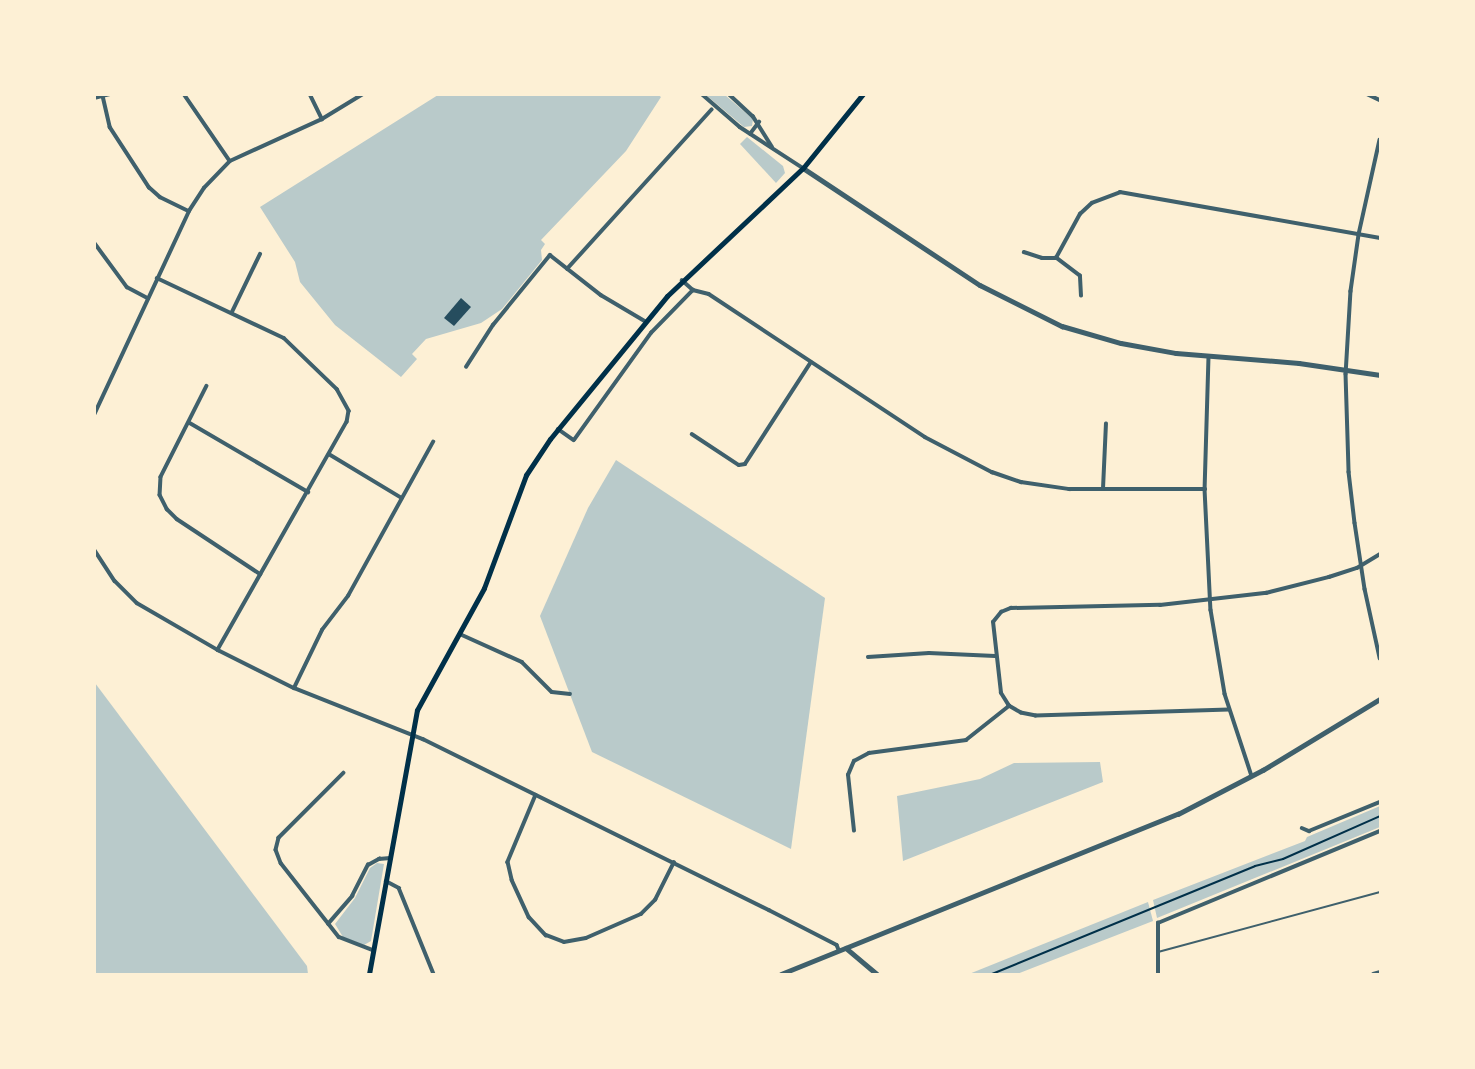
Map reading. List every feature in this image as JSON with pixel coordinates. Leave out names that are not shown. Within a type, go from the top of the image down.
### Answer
[{"type":"main road","points":[[369,975],[412,735],[423,695],[460,634],[490,575],[520,488],[534,461],[682,280],[803,168],[863,94]]},
{"type":"street","points":[[94,98],[110,94]]},
{"type":"street","points":[[184,94],[230,161]]},
{"type":"street","points":[[310,94],[322,119]]},
{"type":"street","points":[[94,415],[189,211],[204,188],[230,161],[322,119],[363,94]]},
{"type":"street","points":[[702,94],[750,134],[980,285],[1040,317],[1121,343],[1209,357],[1346,369],[1381,375]]},
{"type":"street","points":[[729,94],[759,122],[772,146]]},
{"type":"street","points":[[1367,94],[1381,100]]},
{"type":"street","points":[[103,96],[110,127],[149,187],[160,197],[189,211]]},
{"type":"street","points":[[568,268],[711,110]]},
{"type":"street","points":[[750,134],[759,122]]},
{"type":"street","points":[[1381,140],[1367,190],[1359,235],[1351,291],[1346,369],[1349,472],[1361,566],[1381,657]]},
{"type":"street","points":[[1056,258],[1080,214],[1093,203],[1120,192],[1381,238]]},
{"type":"street","points":[[94,243],[127,287],[149,298]]},
{"type":"street","points":[[1024,252],[1042,258],[1056,258]]},
{"type":"street","points":[[232,312],[260,254]]},
{"type":"street","points":[[466,367],[493,325],[550,255],[601,295],[645,322]]},
{"type":"street","points":[[1056,258],[1060,264],[1080,276],[1081,296]]},
{"type":"street","points":[[158,278],[287,340],[345,400],[349,411],[329,454],[218,650]]},
{"type":"street","points":[[682,280],[693,289],[709,294],[914,430],[977,466],[1033,484],[1103,489],[1205,489]]},
{"type":"street","points":[[558,429],[574,440],[651,333],[693,289]]},
{"type":"street","points":[[1209,357],[1205,489],[1211,600],[1219,663],[1229,710],[1252,776]]},
{"type":"street","points":[[692,434],[739,465],[745,464],[811,362]]},
{"type":"street","points":[[208,386],[161,477],[160,491],[164,504],[177,519],[261,575]]},
{"type":"street","points":[[190,423],[308,492]]},
{"type":"street","points":[[1103,489],[1106,424]]},
{"type":"street","points":[[294,688],[321,631],[348,596],[433,442]]},
{"type":"street","points":[[329,454],[403,498]]},
{"type":"street","points":[[94,549],[115,581],[137,603],[218,650],[294,688],[412,735],[674,862],[835,944],[877,975]]},
{"type":"street","points":[[1229,710],[1036,716],[1021,713],[1009,706],[1001,693],[993,622],[1008,609],[1136,606],[1211,600],[1294,587],[1361,566],[1381,554]]},
{"type":"street","points":[[460,634],[522,662],[552,692],[570,694]]},
{"type":"street","points":[[868,657],[929,653],[995,656]]},
{"type":"street","points":[[780,975],[1167,819],[1252,776],[1380,701]]},
{"type":"street","points":[[854,831],[848,775],[854,761],[869,753],[967,740],[1009,706]]},
{"type":"street","points":[[344,773],[279,838],[276,845],[281,863],[328,924],[344,940],[373,950]]},
{"type":"street","points":[[536,795],[509,854],[508,862],[512,880],[529,917],[546,936],[564,942],[586,938],[641,914],[655,900],[674,862]]},
{"type":"street","points":[[1302,828],[1307,832],[1381,802]]},
{"type":"street","points":[[1158,975],[1156,925],[1381,831]]},
{"type":"street","points":[[328,924],[352,896],[368,865],[379,859],[390,858]]},
{"type":"street","points":[[386,881],[398,888],[434,975]]},
{"type":"street","points":[[1373,975],[1381,972]]},
{"type":"lane","points":[[1157,953],[1381,892]]},
{"type":"path","points":[[992,975],[1255,866],[1283,859],[1381,816]]},
{"type":"shaded area","points":[[657,94],[661,97],[626,151],[541,240],[545,244],[541,250],[542,260],[502,309],[481,323],[426,339],[412,354],[417,359],[401,377],[335,325],[300,282],[295,262],[260,207],[438,95]]},
{"type":"shaded area","points":[[706,95],[725,95],[753,119],[752,126],[744,127]]},
{"type":"shaded area","points":[[747,137],[783,166],[785,173],[776,183],[740,144]]},
{"type":"shaded area","points":[[616,460],[825,598],[791,849],[592,752],[540,616],[588,508]]},
{"type":"shaded area","points":[[95,683],[307,966],[308,974],[95,974]]},
{"type":"shaded area","points":[[1100,762],[1103,782],[903,861],[897,796],[980,779],[1014,763]]},
{"type":"shaded area","points":[[1380,806],[1380,827],[1157,918],[1153,900],[1305,841],[1307,837]]},
{"type":"shaded area","points":[[377,863],[384,864],[371,941],[364,945],[343,937],[335,924],[355,898],[370,868]]},
{"type":"shaded area","points":[[1148,902],[1153,921],[1017,974],[969,974]]},
{"type":"building","points":[[461,298],[471,307],[454,326],[444,318]]}]
